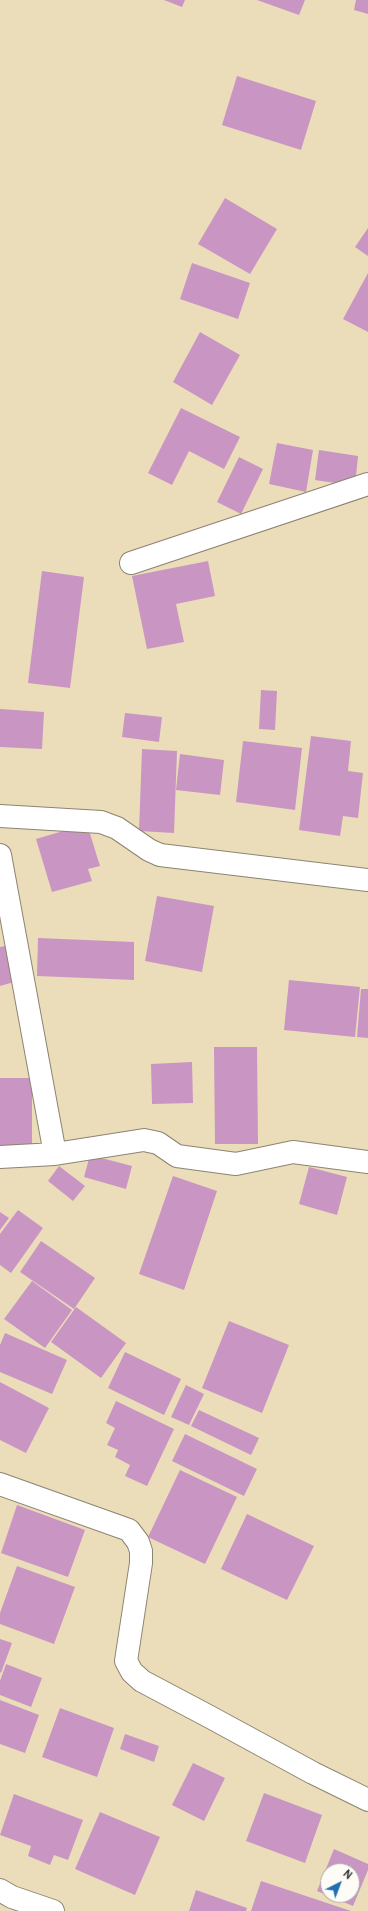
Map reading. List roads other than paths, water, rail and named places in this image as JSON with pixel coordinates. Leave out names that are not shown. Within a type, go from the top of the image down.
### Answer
[{"type":"street","points":[[131,563],[368,484]]},
{"type":"street","points":[[0,816],[100,822],[117,828],[149,850],[160,855],[368,880]]},
{"type":"street","points":[[0,855],[55,1154]]},
{"type":"street","points":[[0,1157],[55,1154],[144,1140],[158,1143],[177,1156],[236,1164],[293,1152],[368,1162]]},
{"type":"street","points":[[0,1484],[129,1530],[138,1542],[141,1552],[141,1563],[126,1661],[132,1672],[142,1681],[313,1774],[368,1800]]},
{"type":"street","points":[[0,1890],[12,1897],[53,1911]]}]
